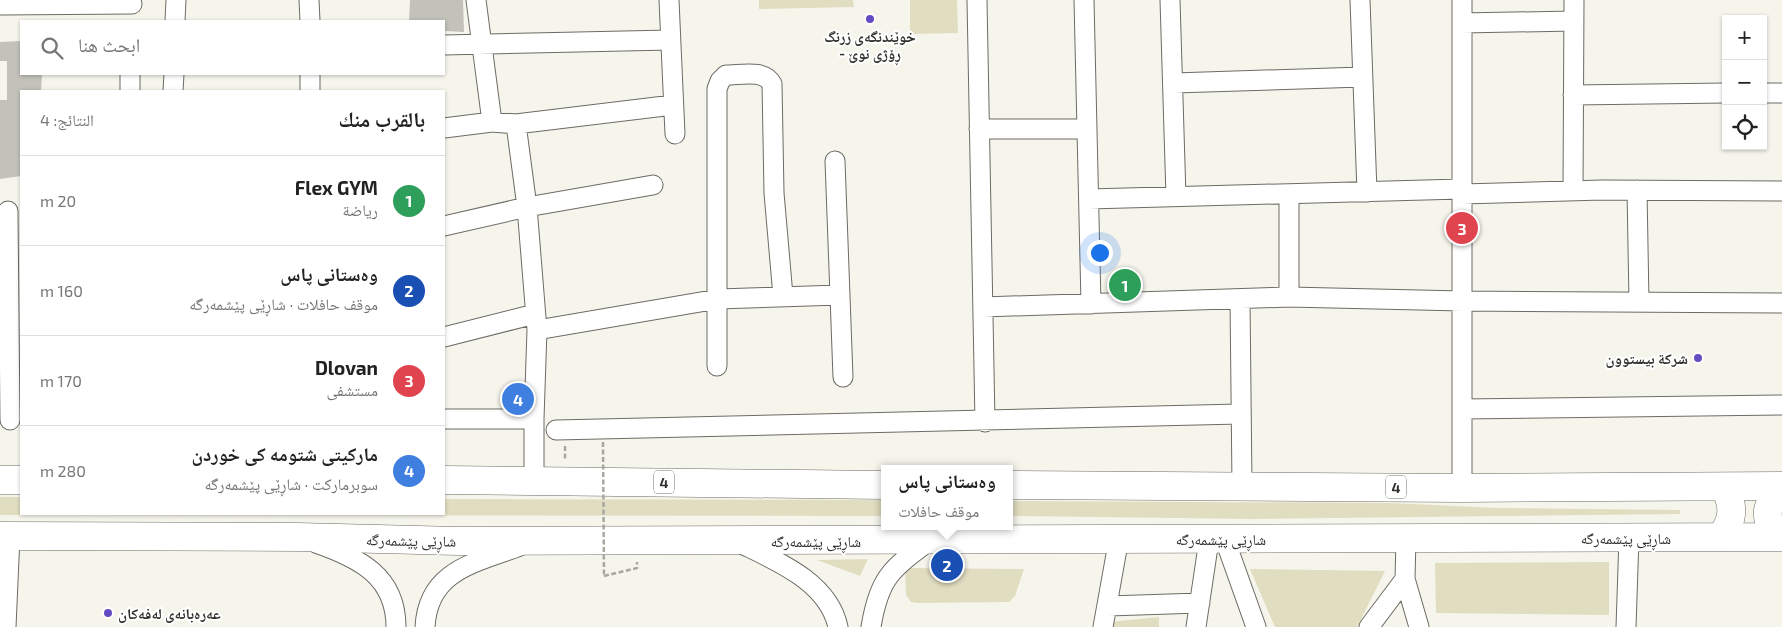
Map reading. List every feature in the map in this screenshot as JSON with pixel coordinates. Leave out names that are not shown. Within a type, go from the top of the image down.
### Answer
[{"type":"highway","points":[[0,480],[20,480]]},
{"type":"highway","name":"4","points":[[445,480],[881,485]]},
{"type":"highway","name":"4","points":[[1013,485],[1462,488],[1782,487]]},
{"type":"highway","points":[[1721,537],[1730,524],[1733,514],[1732,501],[1725,487]]},
{"type":"highway","points":[[1780,538],[1768,520],[1767,509],[1771,500],[1782,487]]},
{"type":"highway","name":"شاڕێی پێشمەرگە","points":[[5,536],[298,537],[534,541],[929,541],[1120,538],[1217,540],[1780,538]]},
{"type":"street","points":[[175,20],[176,0]]},
{"type":"street","points":[[309,0],[310,20]]},
{"type":"street","points":[[476,0],[492,122]]},
{"type":"street","points":[[669,0],[675,134]]},
{"type":"street","points":[[977,0],[985,422]]},
{"type":"street","points":[[1084,0],[1090,304]]},
{"type":"street","points":[[1170,0],[1176,197]]},
{"type":"street","points":[[1360,0],[1367,192]]},
{"type":"street","points":[[1462,0],[1462,488]]},
{"type":"street","points":[[1573,191],[1574,0]]},
{"type":"street","points":[[12,3],[132,9]]},
{"type":"street","points":[[1462,24],[1574,21]]},
{"type":"street","points":[[445,45],[670,40]]},
{"type":"street","points":[[717,366],[717,89],[720,81],[726,75],[762,74],[768,77],[772,84],[774,193],[783,296]]},
{"type":"street","points":[[130,75],[130,90]]},
{"type":"street","points":[[173,90],[174,75]]},
{"type":"street","points":[[310,75],[310,90]]},
{"type":"street","points":[[1174,83],[1362,77]]},
{"type":"street","points":[[1573,95],[1722,93]]},
{"type":"street","points":[[1767,93],[1782,93]]},
{"type":"street","points":[[445,128],[492,122],[516,124],[673,105]]},
{"type":"street","points":[[516,124],[527,207],[536,322],[534,480]]},
{"type":"street","points":[[979,129],[1087,129]]},
{"type":"street","points":[[835,161],[843,377]]},
{"type":"street","points":[[445,226],[527,207],[653,185]]},
{"type":"street","points":[[1637,190],[1639,302]]},
{"type":"street","points":[[1089,199],[1367,192],[1782,191]]},
{"type":"street","points":[[1289,194],[1289,297]]},
{"type":"street","points":[[10,211],[5,383],[10,420]]},
{"type":"street","points":[[445,337],[536,322],[718,299],[840,294]]},
{"type":"street","points":[[983,307],[1289,297],[1462,301],[1782,303]]},
{"type":"street","points":[[1240,299],[1242,486]]},
{"type":"street","points":[[1462,409],[1782,405]]},
{"type":"street","points":[[556,430],[985,422],[1240,414]]},
{"type":"street","points":[[445,419],[534,419]]},
{"type":"street","points":[[5,536],[3,588],[6,627]]},
{"type":"street","points":[[298,537],[336,550],[374,572],[383,581],[392,599],[396,627]]},
{"type":"street","points":[[1103,627],[1120,538]]},
{"type":"street","points":[[1406,538],[1405,579],[1419,627]]},
{"type":"street","points":[[1626,627],[1629,538]]},
{"type":"street","points":[[735,540],[785,566],[805,579],[830,606],[838,627]]},
{"type":"street","points":[[1196,627],[1200,603],[1217,540]]},
{"type":"street","points":[[1217,540],[1256,627]]},
{"type":"street","points":[[425,627],[430,598],[443,581],[462,569],[534,541]]},
{"type":"street","points":[[871,627],[879,594],[889,573],[929,541]]},
{"type":"street","points":[[1369,627],[1405,579]]},
{"type":"street","points":[[1108,606],[1200,603]]},
{"type":"path","points":[[603,442],[604,576],[637,568]]},
{"type":"shaded area","points":[[759,0],[853,0],[854,7],[759,9]]},
{"type":"shaded area","points":[[910,0],[957,0],[958,33],[910,34]]},
{"type":"shaded area","points":[[0,497],[20,497],[20,515],[445,515],[445,499],[881,500],[881,516],[0,515]]},
{"type":"shaded area","points":[[1013,501],[1390,503],[1498,508],[1680,510],[1680,514],[1255,519],[1013,516]]},
{"type":"shaded area","points":[[868,559],[860,576],[817,560]]},
{"type":"shaded area","points":[[1609,562],[1609,615],[1436,613],[1435,563]]},
{"type":"shaded area","points":[[905,568],[1024,569],[1015,596],[1009,602],[917,603],[911,602],[906,595]]},
{"type":"shaded area","points":[[1250,569],[1385,571],[1357,627],[1275,627]]},
{"type":"shaded area","points":[[1159,617],[1159,627],[1108,627],[1110,622]]},
{"type":"building","points":[[410,0],[463,0],[464,32],[445,31],[445,20],[409,20]]},
{"type":"building","points":[[20,41],[20,75],[42,75],[41,90],[20,90],[20,176],[0,179],[0,100],[7,100],[7,61],[0,61],[0,42]]},
{"type":"place","name":"خوێندنگەی زرنگ - ڕۆژی نوێ","points":[[870,19]]},
{"type":"place","name":"Dlovan","points":[[1462,228]]},
{"type":"place","name":"Flex GYM","points":[[1125,285]]},
{"type":"place","name":"شرکة بیستوون","points":[[1698,358]]},
{"type":"place","name":"مارکیتی شتومه کی خوردن","points":[[518,399]]},
{"type":"place","name":"وەستانی پاس","points":[[947,565]]},
{"type":"place","name":"عەرەبانەی لەفەکان","points":[[108,613]]}]
